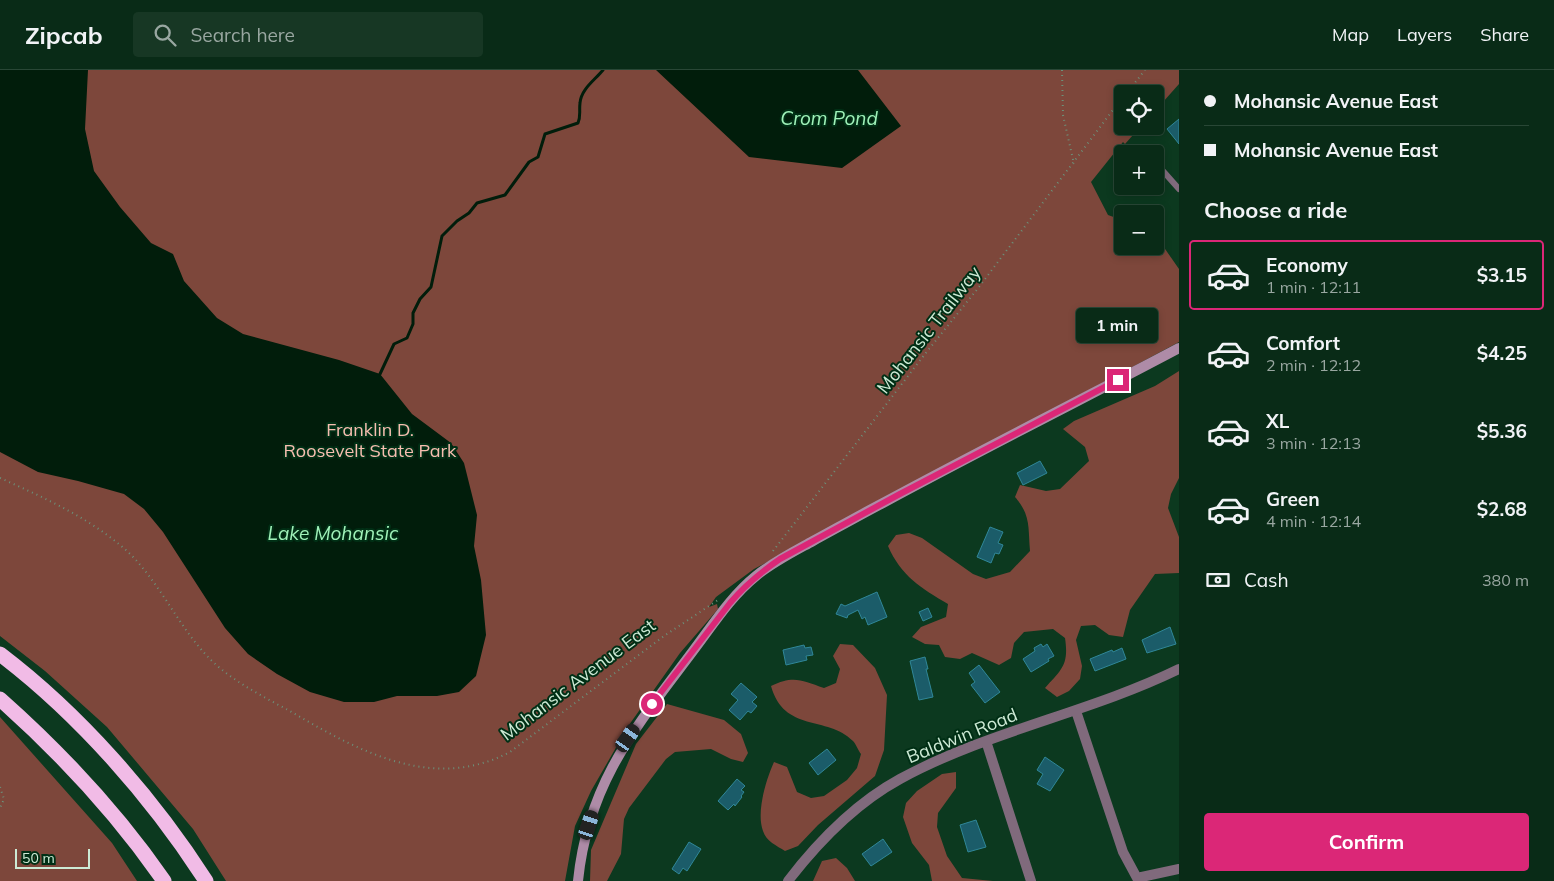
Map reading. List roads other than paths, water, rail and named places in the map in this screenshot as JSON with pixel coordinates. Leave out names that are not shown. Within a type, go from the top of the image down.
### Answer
[{"type":"highway","points":[[0,654],[59,705],[111,758],[158,814],[206,881]]},
{"type":"highway","points":[[0,699],[52,746],[78,773],[126,829],[164,881]]},
{"type":"street","points":[[578,881],[589,825],[599,794],[616,758],[641,719],[720,616],[741,590],[754,578],[780,559],[884,502],[1179,348]]},
{"type":"street","name":"Baldwin Road","points":[[788,881],[830,833],[864,803],[881,790],[920,768],[986,741],[1127,692],[1179,669]]},
{"type":"street","points":[[1076,711],[1123,852],[1137,878],[1179,869]]},
{"type":"street","points":[[986,741],[1031,881]]},
{"type":"lane","points":[[1164,172],[1179,189]]},
{"type":"water","name":"Lake Mohansic","points":[[0,70],[88,70],[85,129],[94,171],[120,207],[151,243],[173,254],[184,281],[217,318],[243,334],[339,360],[380,374],[412,414],[451,443],[464,463],[477,515],[474,546],[481,580],[486,635],[476,676],[459,692],[437,696],[397,696],[374,702],[344,702],[310,692],[277,674],[248,654],[225,628],[163,532],[144,509],[124,494],[38,472],[0,452]]},
{"type":"water","name":"Crom Pond","points":[[656,70],[858,70],[901,126],[842,168],[749,157]]},
{"type":"waterway","points":[[380,374],[394,344],[407,338],[413,324],[413,313],[420,299],[431,287],[442,236],[457,221],[469,213],[477,203],[505,195],[529,162],[538,157],[545,134],[578,123],[583,93],[603,70]]},
{"type":"park label","name":"Franklin D. Roosevelt State Park","points":[[370,440]]}]
